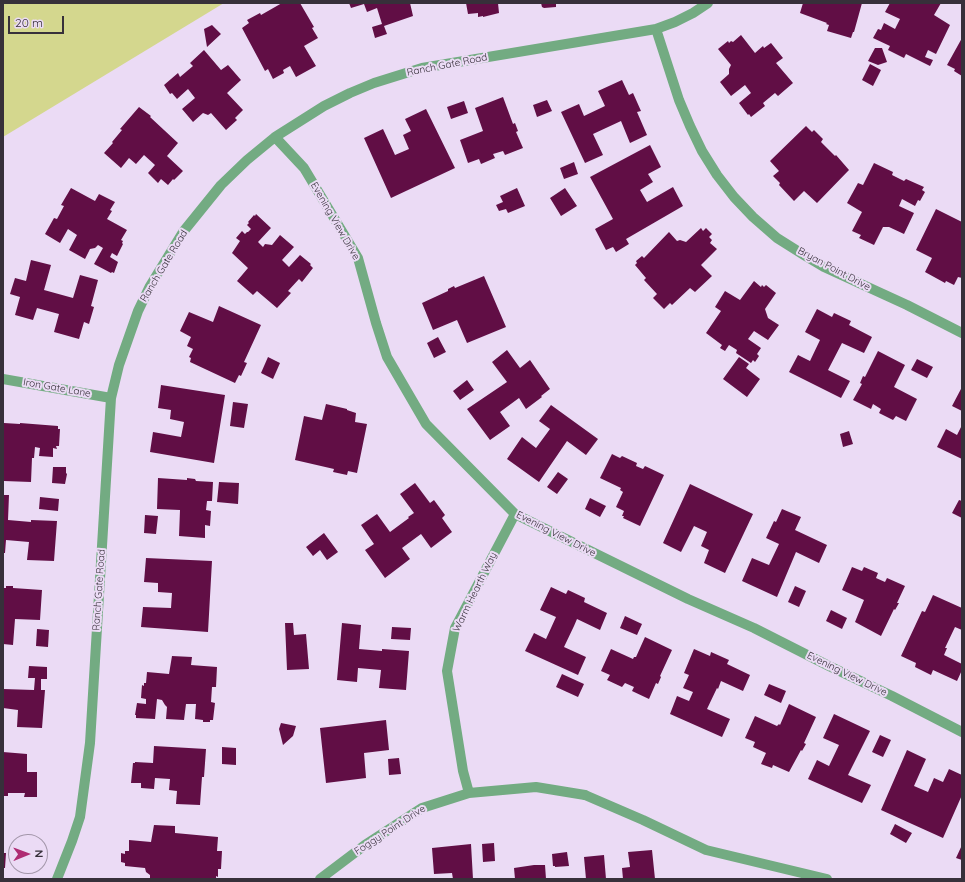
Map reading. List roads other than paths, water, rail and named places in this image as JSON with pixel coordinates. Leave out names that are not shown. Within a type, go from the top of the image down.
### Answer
[{"type":"street","name":"Ranch Gate Road","points":[[57,879],[80,817],[90,743],[111,398],[119,365],[138,311],[150,286],[176,243],[198,212],[247,160],[275,137],[324,106],[374,83],[422,68],[656,29],[693,13],[708,3]]},
{"type":"street","name":"Bryan Point Drive","points":[[656,29],[679,100],[702,151],[717,175],[734,197],[753,217],[777,238],[824,267],[907,305],[962,333]]},
{"type":"street","name":"Evening View Drive","points":[[275,137],[304,168],[358,258],[387,356],[426,424],[515,514],[688,599],[754,628],[962,732]]},
{"type":"street","name":"Iron Gate Lane","points":[[3,378],[111,398]]},
{"type":"street","name":"Warm Hearth Way","points":[[469,793],[463,771],[447,671],[455,628],[515,514]]},
{"type":"street","name":"Foggy Point Drive","points":[[320,879],[365,845],[422,808],[469,793],[536,788],[585,795],[643,820],[706,850],[827,879]]}]
